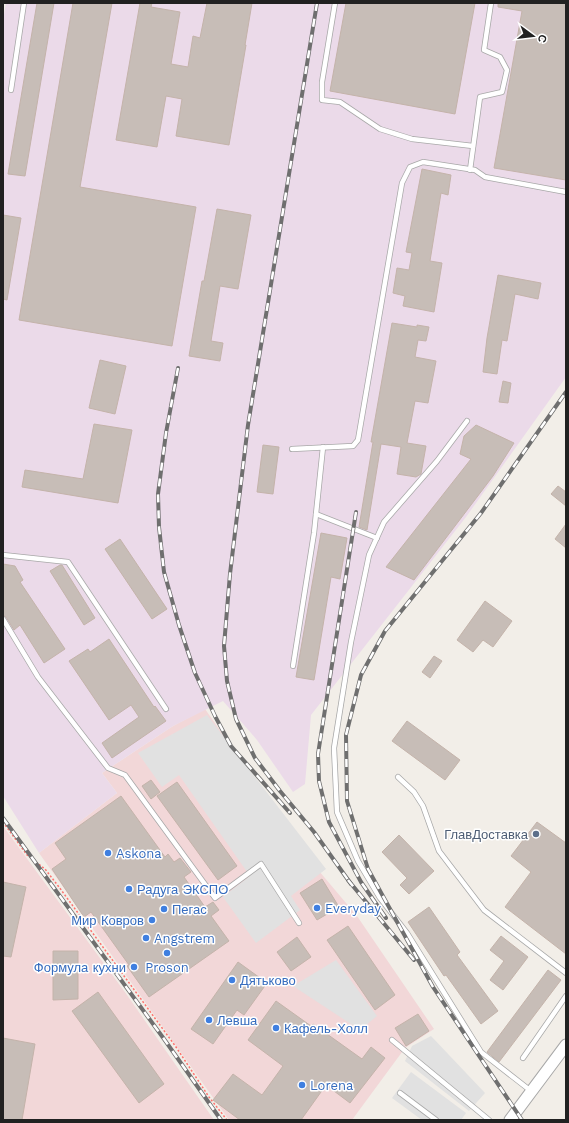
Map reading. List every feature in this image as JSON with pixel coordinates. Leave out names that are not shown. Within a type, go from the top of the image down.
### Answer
[{"type":"street","points":[[510,1120],[566,1045]]},
{"type":"lane","points":[[11,90],[24,3]]},
{"type":"lane","points":[[335,3],[322,82],[322,100],[340,102],[380,130],[412,139],[473,146]]},
{"type":"lane","points":[[470,170],[480,97],[502,92],[507,70],[500,57],[484,50],[492,3]]},
{"type":"lane","points":[[292,449],[353,446],[358,440],[402,183],[410,167],[423,162],[475,170],[485,178],[566,192]]},
{"type":"lane","points":[[467,421],[437,461],[384,522],[369,555],[351,642],[334,748],[337,812],[358,861],[380,898],[407,934],[481,1052],[531,1091]]},
{"type":"lane","points":[[292,666],[316,514],[323,447]]},
{"type":"lane","points":[[316,514],[377,538]]},
{"type":"lane","points":[[3,555],[68,562],[166,709]]},
{"type":"lane","points":[[3,619],[38,677],[98,756],[108,768],[125,775],[215,898],[261,864],[299,924]]},
{"type":"lane","points":[[398,777],[414,792],[423,806],[439,851],[484,910],[566,974]]},
{"type":"lane","points":[[523,1058],[566,996]]},
{"type":"lane","points":[[392,1040],[489,1120]]},
{"type":"lane","points":[[400,1094],[436,1120]]},
{"type":"path","points":[[3,822],[27,855],[45,869],[59,887],[176,1047],[209,1097],[227,1120]]},
{"type":"shaded area","points":[[6,3],[566,3],[566,377],[466,517],[311,715],[305,784],[293,792],[257,740],[223,701],[173,726],[102,773],[117,793],[39,853],[3,796],[3,20]]},
{"type":"shaded area","points":[[205,709],[319,871],[357,916],[434,1029],[405,1048],[352,1120],[229,1120],[39,853],[117,793],[102,773],[173,726]]},
{"type":"shaded area","points":[[207,715],[326,869],[291,896],[300,910],[256,943],[223,897],[250,876],[179,775],[162,787],[138,753]]},
{"type":"shaded area","points":[[3,826],[127,995],[214,1120],[3,1120]]},
{"type":"shaded area","points":[[336,960],[377,1016],[360,1030],[293,986]]},
{"type":"shaded area","points":[[431,1036],[485,1093],[469,1111],[405,1061],[412,1046]]},
{"type":"shaded area","points":[[411,1072],[466,1113],[461,1120],[422,1120],[392,1098]]},
{"type":"building","points":[[37,3],[54,3],[25,176],[8,174]]},
{"type":"building","points":[[73,3],[112,3],[80,187],[196,207],[172,346],[19,320]]},
{"type":"building","points":[[140,3],[152,3],[151,7],[180,12],[171,64],[188,67],[193,36],[200,38],[207,3],[252,3],[229,145],[176,136],[182,99],[166,96],[157,147],[116,140]]},
{"type":"building","points":[[346,3],[475,3],[455,114],[330,91]]},
{"type":"building","points":[[498,3],[566,3],[566,180],[494,168],[522,11],[498,7]]},
{"type":"building","points":[[422,169],[451,175],[448,195],[441,193],[430,261],[442,263],[434,312],[403,306],[405,296],[393,293],[397,268],[409,270],[412,253],[406,252]]},
{"type":"building","points":[[217,209],[251,215],[238,289],[220,286],[211,341],[223,343],[220,361],[189,356],[202,281],[204,281]]},
{"type":"building","points":[[3,215],[21,218],[7,300],[3,299]]},
{"type":"building","points":[[498,275],[541,283],[538,299],[515,294],[507,341],[502,340],[497,374],[483,372],[487,338]]},
{"type":"building","points":[[392,323],[417,327],[417,325],[429,327],[426,341],[418,340],[415,357],[436,361],[428,403],[415,401],[407,443],[426,446],[421,474],[416,477],[397,474],[401,447],[381,444],[367,530],[359,527],[373,442],[371,442]]},
{"type":"building","points":[[100,360],[126,366],[115,414],[89,408]]},
{"type":"building","points":[[503,381],[511,383],[508,403],[499,402]]},
{"type":"building","points":[[94,424],[132,430],[118,503],[22,487],[25,470],[83,479]]},
{"type":"building","points":[[476,425],[514,443],[493,476],[414,580],[386,567],[471,459],[460,454],[464,436]]},
{"type":"building","points":[[263,445],[279,447],[273,494],[257,492]]},
{"type":"building","points":[[558,486],[566,492],[566,506],[551,494]]},
{"type":"building","points":[[566,524],[566,548],[555,539]]},
{"type":"building","points":[[321,533],[347,538],[340,579],[331,577],[314,680],[296,677]]},
{"type":"building","points":[[120,539],[167,609],[152,619],[105,549]]},
{"type":"building","points":[[3,564],[15,566],[23,580],[20,582],[65,649],[44,663],[20,625],[14,630],[6,617],[3,615]]},
{"type":"building","points":[[62,565],[95,618],[84,625],[50,571]]},
{"type":"building","points":[[485,601],[512,621],[493,647],[483,640],[473,652],[457,640]]},
{"type":"building","points":[[109,639],[154,707],[155,706],[166,721],[112,758],[102,743],[139,717],[131,705],[109,720],[69,661],[88,649],[90,652]]},
{"type":"building","points":[[434,656],[442,661],[430,678],[422,672]]},
{"type":"building","points":[[407,721],[460,760],[445,780],[392,741]]},
{"type":"building","points":[[151,780],[160,792],[151,799],[142,786]]},
{"type":"building","points":[[177,782],[237,866],[218,880],[157,796]]},
{"type":"building","name":"Радуга ЭКСПО","points":[[121,796],[165,857],[168,854],[174,862],[180,858],[191,872],[184,877],[205,907],[213,902],[219,910],[211,916],[229,941],[149,997],[127,966],[129,965],[91,912],[84,917],[52,869],[66,859],[55,843]]},
{"type":"building","points":[[537,822],[566,843],[566,954],[505,907],[531,872],[511,856]]},
{"type":"building","points":[[399,835],[434,871],[409,894],[400,885],[407,878],[382,852]]},
{"type":"building","points":[[322,879],[339,907],[317,920],[300,893]]},
{"type":"building","points":[[3,882],[26,887],[11,957],[3,956]]},
{"type":"building","points":[[429,907],[460,952],[457,955],[498,1011],[481,1024],[446,975],[444,976],[408,922]]},
{"type":"building","points":[[348,926],[395,995],[375,1010],[327,940]]},
{"type":"building","points":[[501,936],[528,957],[503,990],[490,980],[504,961],[490,950]]},
{"type":"building","points":[[297,937],[311,957],[291,971],[277,952]]},
{"type":"building","points":[[53,951],[78,951],[78,999],[53,1000]]},
{"type":"building","points":[[238,962],[267,983],[244,1015],[237,1010],[213,1044],[191,1029]]},
{"type":"building","points":[[548,970],[561,980],[499,1062],[487,1052]]},
{"type":"building","points":[[98,992],[164,1084],[139,1103],[72,1011]]},
{"type":"building","points":[[276,1001],[311,1026],[313,1024],[362,1059],[371,1047],[385,1058],[350,1103],[326,1085],[301,1120],[240,1120],[213,1100],[233,1074],[262,1095],[283,1066],[248,1040]]},
{"type":"building","points":[[418,1014],[429,1031],[406,1046],[395,1028]]},
{"type":"building","points":[[3,1038],[35,1044],[22,1120],[3,1120]]},
{"type":"railway","points":[[317,3],[248,425],[230,574],[224,646],[227,681],[236,719],[255,758],[314,832],[351,884]]},
{"type":"railway","points":[[178,368],[166,433],[158,494],[159,527],[164,572],[179,625],[195,673],[215,716],[231,746],[290,813]]},
{"type":"railway","points":[[522,1120],[433,987],[368,869],[347,801],[346,735],[361,675],[385,631],[481,513],[566,392]]},
{"type":"railway","points":[[356,512],[318,754],[319,781],[329,822],[361,882],[386,918]]},
{"type":"railway","points":[[3,818],[221,1120]]},
{"type":"railway","points":[[348,880],[414,960]]},
{"type":"place","name":"ГлавДоставка","points":[[536,834]]},
{"type":"place","name":"Askona","points":[[108,853]]},
{"type":"place","name":"Радуга ЭКСПО","points":[[129,889]]},
{"type":"place","name":"Everyday","points":[[317,908]]},
{"type":"place","name":"Пегас","points":[[164,909]]},
{"type":"place","name":"Мир Ковров","points":[[152,920]]},
{"type":"place","name":"Angstrem","points":[[146,938]]},
{"type":"place","name":"Proson","points":[[167,953]]},
{"type":"place","name":"Формула кухни","points":[[134,967]]},
{"type":"place","name":"Дятьково","points":[[232,980]]},
{"type":"place","name":"Левша","points":[[209,1020]]},
{"type":"place","name":"Кафель-Холл","points":[[276,1028]]},
{"type":"place","name":"Lorena","points":[[302,1085]]}]
